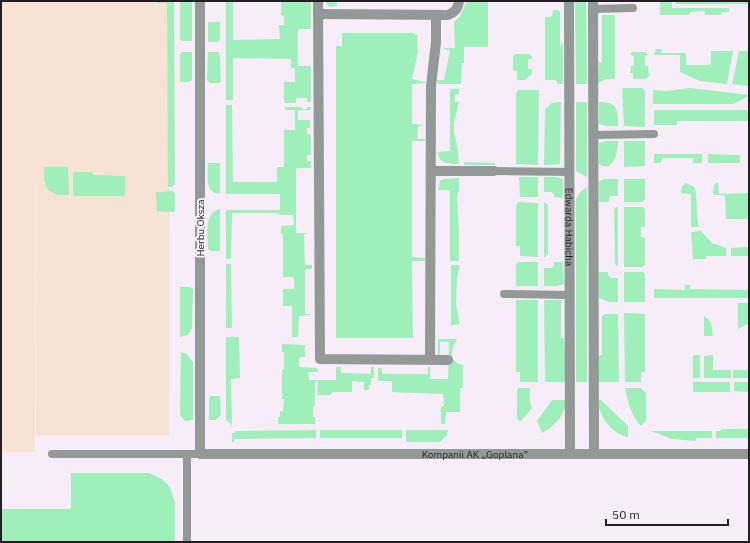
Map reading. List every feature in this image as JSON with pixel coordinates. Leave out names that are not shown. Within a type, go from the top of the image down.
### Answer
[{"type":"street","name":"Herbu Oksza","points":[[200,1],[200,454]]},
{"type":"street","points":[[318,1],[320,359],[448,360]]},
{"type":"street","points":[[318,14],[448,15],[455,12],[459,1]]},
{"type":"street","name":"Edwarda Habicha","points":[[569,1],[570,454]]},
{"type":"street","points":[[593,5],[594,454]]},
{"type":"street","points":[[430,359],[431,86],[436,42],[436,15]]},
{"type":"street","points":[[431,171],[494,171]]},
{"type":"street","name":"Kompanii AK „Goplana”","points":[[200,454],[749,454]]},
{"type":"lane","points":[[593,5],[633,8]]},
{"type":"lane","points":[[594,135],[654,134]]},
{"type":"lane","points":[[494,171],[570,172]]},
{"type":"lane","points":[[504,294],[570,295]]},
{"type":"lane","points":[[52,454],[200,454]]},
{"type":"lane","points":[[187,454],[187,542]]},
{"type":"shaded area","points":[[1,1],[36,1],[35,452],[1,452]]},
{"type":"shaded area","points":[[35,1],[170,1],[169,435],[36,435]]},
{"type":"green space","points":[[156,1],[174,1],[175,184],[172,187],[168,187],[167,3],[157,3]]},
{"type":"green space","points":[[180,1],[192,1],[192,41],[180,40]]},
{"type":"green space","points":[[226,1],[233,1],[233,40],[280,39],[279,25],[284,25],[284,16],[281,15],[281,1],[311,1],[311,29],[298,29],[298,66],[311,66],[311,102],[307,102],[307,98],[296,98],[296,103],[285,103],[284,101],[284,82],[295,82],[295,68],[291,68],[291,59],[233,58],[233,100],[226,100]]},
{"type":"green space","points":[[325,1],[337,1],[337,6],[329,7]]},
{"type":"green space","points":[[467,1],[488,1],[488,47],[464,47],[464,63],[462,63],[461,84],[438,84],[437,80],[444,80],[450,51],[443,48],[455,48],[454,22],[460,16]]},
{"type":"green space","points":[[575,1],[586,1],[587,84],[576,84]]},
{"type":"green space","points":[[660,1],[672,1],[672,8],[729,8],[729,12],[721,12],[721,15],[705,15],[705,11],[690,12],[689,15],[660,15]]},
{"type":"green space","points":[[675,1],[749,1],[749,4],[676,4]]},
{"type":"green space","points":[[553,10],[558,10],[560,12],[560,47],[563,42],[563,84],[558,84],[556,80],[545,80],[545,17],[552,17]]},
{"type":"green space","points":[[602,15],[615,15],[615,79],[606,79],[598,83],[599,61],[602,63]]},
{"type":"green space","points":[[208,22],[220,22],[220,40],[218,42],[208,42]]},
{"type":"green space","points":[[342,33],[415,33],[415,35],[417,35],[418,52],[412,79],[425,83],[412,84],[412,124],[425,125],[418,126],[417,139],[425,139],[425,141],[412,141],[412,257],[425,258],[425,261],[412,261],[413,338],[336,338],[336,46],[342,46]]},
{"type":"green space","points":[[656,49],[662,49],[661,53],[686,53],[686,65],[711,65],[711,51],[733,51],[727,84],[700,81],[680,72],[680,55],[654,55]]},
{"type":"green space","points":[[739,51],[749,51],[749,86],[732,84]]},
{"type":"green space","points":[[182,52],[192,52],[192,80],[189,82],[180,82],[180,54]]},
{"type":"green space","points":[[208,52],[218,52],[220,55],[220,83],[210,83],[207,80]]},
{"type":"green space","points":[[632,52],[646,52],[648,55],[645,56],[645,66],[648,66],[649,76],[646,79],[633,79],[633,73],[630,73],[631,66],[634,66],[634,56],[630,55]]},
{"type":"green space","points":[[516,54],[529,54],[532,56],[532,59],[528,59],[528,69],[532,69],[532,74],[525,80],[517,80],[517,71],[513,70],[513,56]]},
{"type":"green space","points":[[622,88],[642,88],[645,91],[645,127],[624,126]]},
{"type":"green space","points":[[690,88],[749,96],[733,104],[653,104],[653,90],[667,91]]},
{"type":"green space","points":[[450,89],[459,89],[459,94],[455,95],[455,102],[459,102],[454,123],[454,131],[459,164],[442,161],[438,156],[438,152],[450,151]]},
{"type":"green space","points":[[518,90],[539,90],[538,165],[516,164],[516,93]]},
{"type":"green space","points":[[561,102],[560,164],[544,165],[545,109],[552,103]]},
{"type":"green space","points":[[576,102],[587,102],[587,177],[576,171]]},
{"type":"green space","points":[[599,102],[610,103],[616,108],[618,115],[618,126],[605,126],[599,124]]},
{"type":"green space","points":[[226,105],[232,105],[233,182],[277,182],[277,167],[284,167],[284,130],[295,130],[295,110],[285,110],[285,107],[301,107],[302,109],[307,109],[307,107],[311,107],[311,110],[298,110],[298,120],[310,120],[310,128],[307,128],[307,134],[311,134],[311,155],[307,155],[307,161],[311,161],[311,168],[296,168],[296,233],[310,233],[304,234],[305,265],[312,265],[312,269],[305,269],[305,314],[311,315],[299,316],[298,337],[292,337],[292,306],[283,306],[283,289],[294,289],[294,277],[283,277],[283,234],[281,234],[281,226],[294,225],[293,215],[279,215],[279,213],[232,213],[231,259],[226,259],[226,210],[280,210],[280,194],[226,194]]},
{"type":"green space","points":[[654,110],[749,110],[749,121],[677,121],[677,125],[654,125]]},
{"type":"green space","points":[[606,141],[618,141],[618,145],[612,164],[604,166],[599,164],[599,143]]},
{"type":"green space","points":[[624,141],[645,141],[645,166],[624,167]]},
{"type":"green space","points":[[654,154],[702,154],[702,163],[693,163],[693,158],[662,158],[661,163],[654,163]]},
{"type":"green space","points":[[708,154],[740,155],[740,163],[708,163]]},
{"type":"green space","points":[[464,162],[495,163],[495,165],[464,165]]},
{"type":"green space","points":[[208,163],[220,163],[220,194],[215,193],[209,187]]},
{"type":"green space","points":[[44,167],[68,167],[69,195],[57,195],[48,190],[44,180]]},
{"type":"green space","points":[[73,172],[92,172],[93,175],[125,176],[125,196],[73,196]]},
{"type":"green space","points":[[519,177],[538,177],[538,197],[520,197]]},
{"type":"green space","points":[[544,177],[557,177],[563,179],[563,198],[554,197],[554,194],[551,192],[544,192]]},
{"type":"green space","points":[[459,178],[459,190],[457,196],[459,261],[450,261],[450,190],[438,190],[440,181],[444,179]]},
{"type":"green space","points":[[605,179],[618,179],[618,196],[611,196],[609,198],[609,202],[599,202],[599,181]]},
{"type":"green space","points":[[624,179],[645,179],[645,199],[643,202],[624,202]]},
{"type":"green space","points":[[718,182],[719,194],[749,193],[749,219],[726,219],[725,195],[713,195],[714,185]]},
{"type":"green space","points":[[685,183],[693,186],[695,190],[699,227],[691,227],[691,194],[681,193],[682,187]]},
{"type":"green space","points":[[587,187],[587,382],[576,382],[576,199],[581,191]]},
{"type":"green space","points":[[172,191],[175,193],[175,212],[157,211],[156,192]]},
{"type":"green space","points":[[518,202],[538,203],[538,257],[520,256],[520,246],[516,246],[516,205]]},
{"type":"green space","points":[[544,202],[548,205],[548,254],[545,257],[544,257]]},
{"type":"green space","points":[[617,207],[618,267],[615,264],[614,209]]},
{"type":"green space","points":[[624,207],[643,207],[645,209],[645,227],[641,227],[641,237],[645,238],[645,264],[643,267],[624,267]]},
{"type":"green space","points":[[220,209],[220,251],[212,251],[208,249],[208,225],[211,215]]},
{"type":"green space","points":[[701,231],[712,243],[726,248],[726,256],[706,256],[706,259],[693,259],[691,232]]},
{"type":"green space","points":[[749,247],[749,256],[731,256],[731,248]]},
{"type":"green space","points":[[518,262],[538,262],[538,286],[516,286],[516,264]]},
{"type":"green space","points":[[554,262],[563,262],[564,284],[557,286],[544,286],[544,268],[552,268]]},
{"type":"green space","points":[[226,264],[231,264],[232,328],[226,328]]},
{"type":"green space","points":[[451,265],[460,265],[457,279],[456,305],[460,324],[451,325]]},
{"type":"green space","points":[[599,272],[608,272],[608,275],[611,278],[618,278],[618,302],[609,302],[599,298]]},
{"type":"green space","points":[[624,272],[643,272],[645,275],[645,302],[624,302]]},
{"type":"green space","points":[[685,285],[690,285],[690,289],[749,290],[749,298],[654,298],[654,289],[685,290]]},
{"type":"green space","points":[[180,287],[190,287],[193,289],[192,328],[188,335],[180,337]]},
{"type":"green space","points":[[516,300],[538,300],[538,382],[520,382],[520,372],[516,372]]},
{"type":"green space","points":[[544,300],[561,300],[561,338],[564,338],[567,382],[545,382]]},
{"type":"green space","points":[[738,303],[749,303],[749,323],[738,329]]},
{"type":"green space","points":[[624,313],[645,314],[645,372],[641,372],[641,382],[625,382]]},
{"type":"green space","points":[[605,314],[618,314],[619,382],[597,382],[599,356],[602,355],[602,316]]},
{"type":"green space","points":[[704,316],[711,322],[713,336],[704,336]]},
{"type":"green space","points":[[226,337],[239,337],[240,378],[231,379],[232,425],[226,420]]},
{"type":"green space","points":[[438,339],[457,339],[453,347],[452,355],[455,361],[463,365],[463,388],[460,388],[460,412],[446,412],[445,424],[441,424],[441,406],[444,406],[443,394],[392,392],[392,381],[378,381],[378,368],[382,368],[382,374],[428,374],[428,367],[430,367],[430,379],[448,379],[449,342],[440,342],[440,354],[438,355]]},
{"type":"green space","points":[[282,344],[305,345],[305,357],[299,357],[299,367],[317,368],[318,372],[308,372],[309,380],[336,380],[336,367],[341,367],[341,373],[371,374],[371,367],[374,367],[374,378],[371,378],[369,390],[364,390],[364,382],[352,381],[352,392],[332,392],[331,395],[317,395],[318,381],[315,381],[315,406],[313,406],[313,417],[315,417],[315,424],[278,424],[280,411],[283,411],[284,399],[282,399],[282,370],[284,369],[284,352],[282,352]]},
{"type":"green space","points":[[181,352],[187,354],[193,362],[193,420],[185,421],[180,415]]},
{"type":"green space","points":[[693,355],[700,355],[700,378],[693,378]]},
{"type":"green space","points":[[713,355],[713,370],[731,370],[731,378],[704,378],[704,356]]},
{"type":"green space","points":[[733,370],[749,370],[749,378],[733,378]]},
{"type":"green space","points":[[693,382],[730,382],[730,392],[693,392]]},
{"type":"green space","points":[[734,382],[749,382],[749,392],[734,391]]},
{"type":"green space","points":[[519,388],[530,388],[530,402],[532,408],[520,422],[517,418],[517,390]]},
{"type":"green space","points":[[625,388],[641,388],[646,393],[646,421],[641,426],[630,408]]},
{"type":"green space","points":[[210,396],[220,396],[221,415],[215,420],[209,420]]},
{"type":"green space","points":[[552,400],[567,400],[559,420],[542,433],[537,421]]},
{"type":"green space","points":[[597,400],[601,400],[628,426],[628,437],[616,432],[607,424],[598,406]]},
{"type":"green space","points":[[722,429],[749,429],[749,438],[716,438],[716,431]]},
{"type":"green space","points":[[316,430],[316,438],[234,439],[234,442],[232,442],[232,434],[236,431]]},
{"type":"green space","points":[[320,430],[402,430],[402,438],[320,438]]},
{"type":"green space","points":[[406,430],[448,430],[447,435],[440,442],[406,442]]},
{"type":"green space","points":[[651,431],[712,431],[712,438],[696,438],[696,441],[672,439]]},
{"type":"green space","points":[[71,473],[149,473],[162,479],[170,487],[175,503],[175,542],[1,542],[1,509],[71,509]]}]
